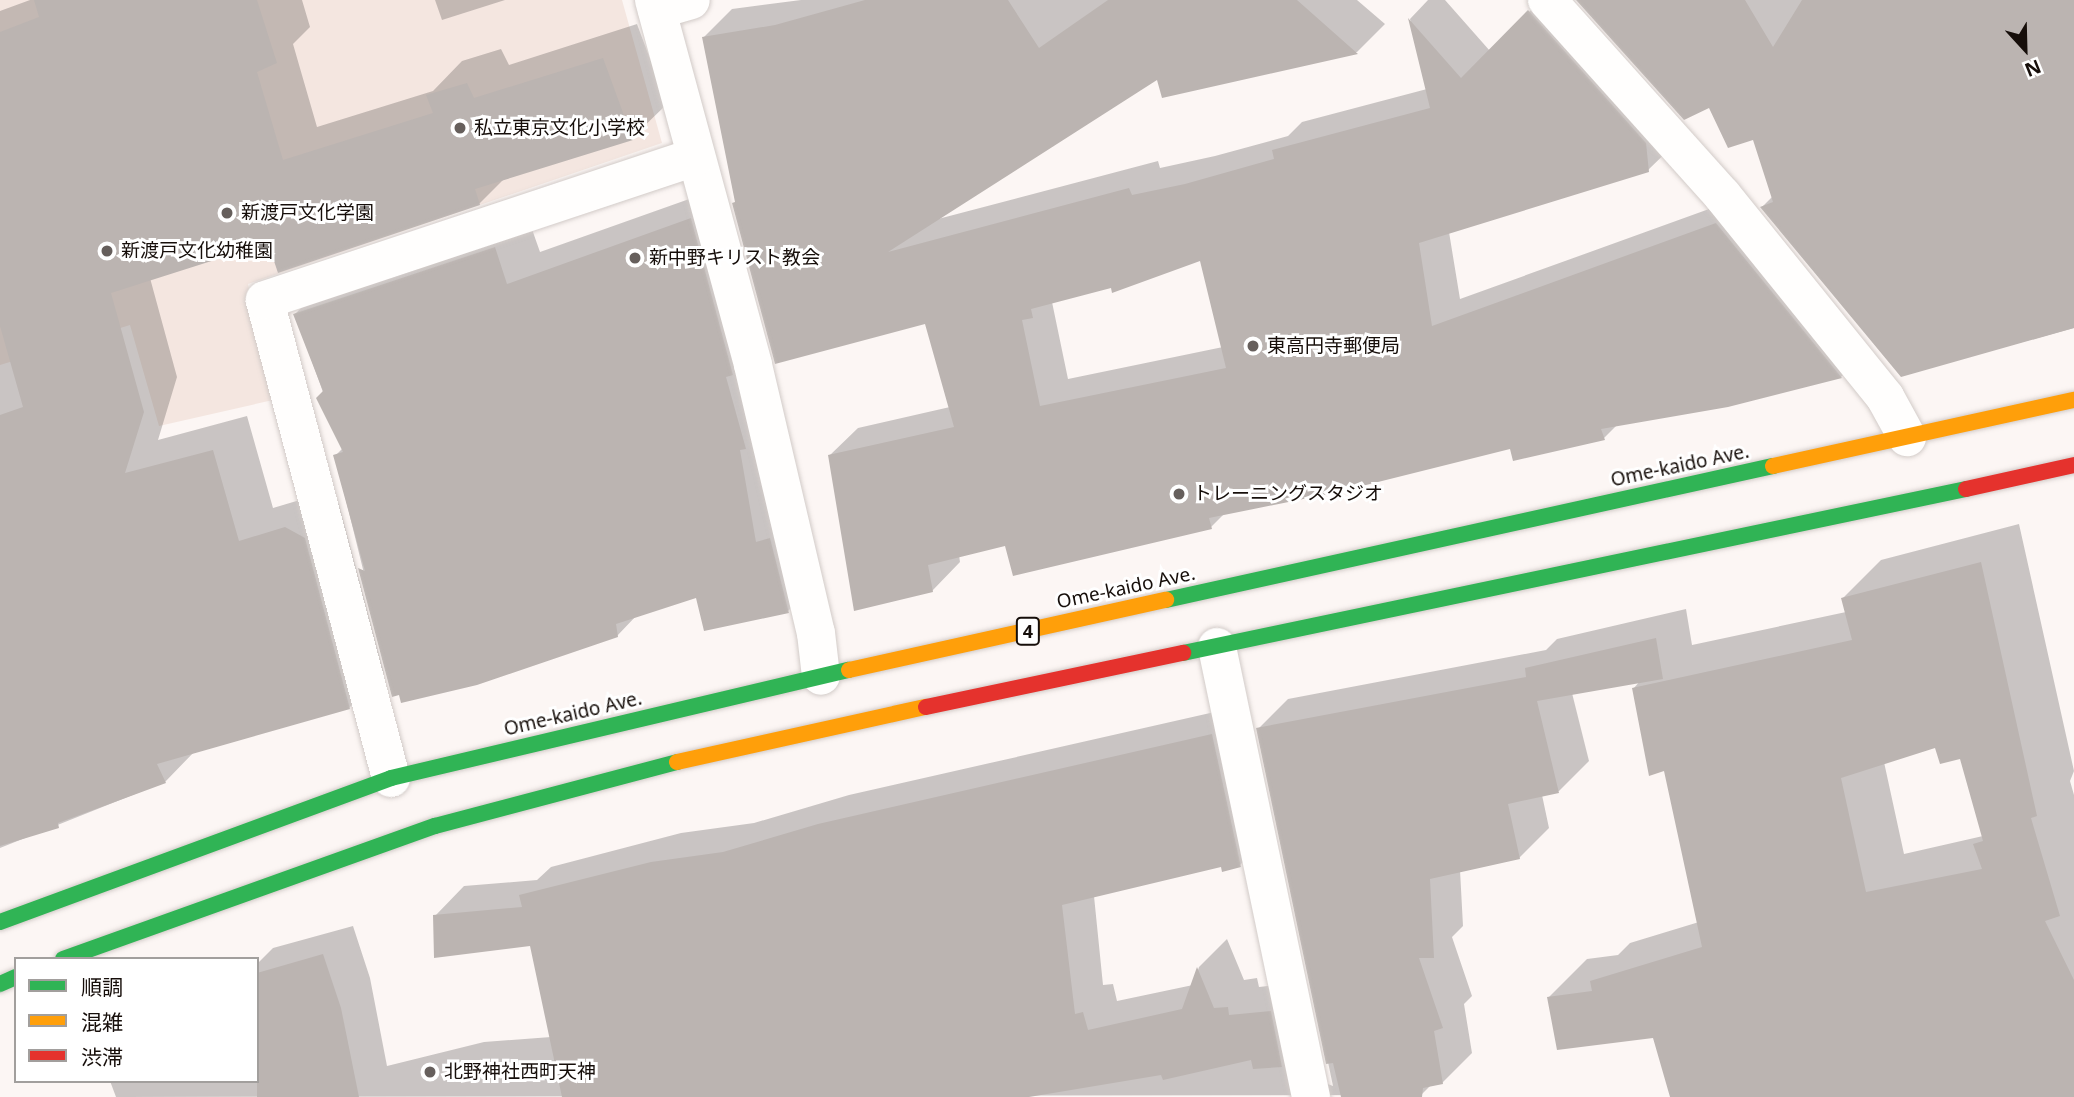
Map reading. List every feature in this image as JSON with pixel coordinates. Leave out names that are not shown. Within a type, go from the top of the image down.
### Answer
[{"type":"main road","name":"Ome-kaido Ave.","points":[[0,922],[391,778],[821,676],[2074,400]]},
{"type":"main road","points":[[70,957],[435,826],[816,727],[1217,647],[2074,465]]},
{"type":"street","points":[[1547,0],[1723,195],[1885,397],[1907,437]]},
{"type":"street","points":[[667,3],[696,157],[753,365],[816,633],[821,676]]},
{"type":"street","points":[[391,778],[265,300],[696,157]]},
{"type":"street","points":[[1217,647],[1311,1097]]},
{"type":"shaded area","name":"新渡戸文化学園","points":[[0,0],[622,0],[662,143],[248,284],[273,400],[159,426],[130,325],[0,365]]},
{"type":"building","points":[[34,0],[257,0],[277,63],[257,72],[283,160],[433,113],[426,95],[467,83],[474,98],[603,58],[633,140],[475,189],[480,205],[278,273],[268,243],[111,293],[144,412],[125,473],[213,450],[239,541],[285,527],[305,538],[350,709],[157,764],[166,783],[58,823],[59,828],[0,846],[0,415],[23,407],[0,326],[0,32],[39,17]]},
{"type":"building","points":[[865,0],[1008,0],[1039,48],[1108,0],[1297,0],[1358,54],[1162,98],[1157,80],[888,252],[1129,188],[1132,195],[1185,184],[1274,159],[1272,150],[1430,108],[1408,18],[1461,78],[1528,10],[1646,143],[1649,172],[1419,243],[1432,326],[1716,223],[1842,378],[1728,407],[1601,429],[1605,440],[1513,461],[1510,449],[1338,492],[1209,518],[1212,529],[1013,576],[1005,546],[928,565],[933,592],[854,611],[828,455],[954,427],[925,324],[775,364],[732,203],[735,202],[702,37],[775,25]],"holes":[[[1200,261],[1226,368],[1040,406],[1022,320],[1033,318],[1031,309],[1111,288],[1112,293]]]},
{"type":"building","points":[[1576,0],[1745,0],[1773,47],[1802,0],[2074,0],[2074,328],[1901,377],[1760,207],[1773,202],[1753,140],[1728,148],[1709,108],[1684,120]]},
{"type":"building","points":[[691,218],[733,375],[726,377],[746,449],[740,450],[756,542],[770,538],[789,613],[704,631],[696,598],[616,624],[618,637],[477,685],[401,703],[399,695],[392,697],[358,568],[365,571],[333,455],[343,452],[316,398],[323,391],[293,314],[495,247],[507,284]]},
{"type":"building","points":[[1981,562],[2037,816],[2031,818],[2060,916],[2045,921],[2074,980],[2074,1097],[1670,1097],[1653,1038],[1557,1050],[1547,997],[1592,991],[1590,981],[1702,947],[1664,771],[1649,776],[1632,688],[1852,640],[1841,598]],"holes":[[[1935,748],[1940,764],[1960,759],[1983,841],[1973,844],[1982,869],[1866,892],[1841,778]]]},
{"type":"building","points":[[1656,638],[1663,679],[1537,701],[1559,793],[1508,804],[1520,859],[1430,879],[1434,958],[1419,958],[1443,1028],[1434,1031],[1443,1084],[1423,1088],[1422,1097],[1341,1097],[1333,1063],[1326,1064],[1256,728],[1526,677],[1525,668]]},
{"type":"building","points":[[1212,734],[1241,867],[1222,872],[1221,867],[1062,905],[1075,1014],[1083,1012],[1088,1030],[1182,1009],[1197,967],[1214,1008],[1228,1007],[1229,1015],[1271,1011],[1282,1067],[1253,1069],[1251,1060],[1163,1080],[1161,1075],[1029,1097],[562,1097],[530,946],[434,958],[433,915],[522,907],[519,895],[651,862],[723,852],[818,824]]},
{"type":"building","points":[[323,954],[341,1008],[359,1097],[257,1097],[259,972]]},
{"type":"traffic: fast","points":[[1166,600],[1773,466]]},
{"type":"traffic: fast","points":[[1183,653],[1966,489]]},
{"type":"traffic: fast","points":[[0,922],[391,778],[849,670]]},
{"type":"traffic: fast","points":[[69,957],[435,826],[677,762]]},
{"type":"traffic: fast","points":[[0,984],[14,978]]},
{"type":"traffic: slow","points":[[1773,466],[2074,400]]},
{"type":"traffic: slow","points":[[849,670],[1166,600]]},
{"type":"traffic: slow","points":[[677,762],[926,707]]},
{"type":"traffic: jam","points":[[1966,489],[2074,465]]},
{"type":"traffic: jam","points":[[926,707],[1183,653]]},
{"type":"place","name":"私立東京文化小学校","points":[[460,128]]},
{"type":"place","name":"新渡戸文化学園","points":[[227,213]]},
{"type":"place","name":"新渡戸文化幼稚園","points":[[107,251]]},
{"type":"place","name":"新中野キリスト教会","points":[[635,258]]},
{"type":"place","name":"東高円寺郵便局","points":[[1253,346]]},
{"type":"place","name":"トレーニングスタジオ","points":[[1179,494]]},
{"type":"place","name":"北野神社西町天神","points":[[430,1072]]}]
